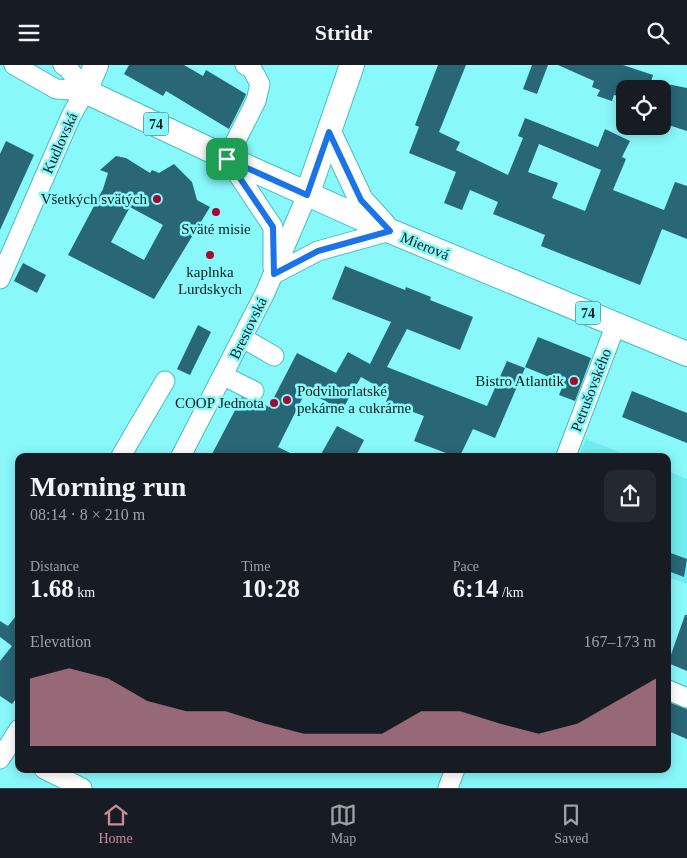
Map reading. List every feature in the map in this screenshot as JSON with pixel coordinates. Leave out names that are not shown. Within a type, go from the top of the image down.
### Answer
[{"type":"main road","points":[[85,91],[96,65]]},
{"type":"main road","points":[[307,195],[352,65]]},
{"type":"main road","name":"Mierová","points":[[85,91],[307,195],[687,354]]},
{"type":"main road","name":"74","points":[[329,132],[361,200],[390,231]]},
{"type":"street","points":[[14,65],[56,89],[85,91]]},
{"type":"street","points":[[63,65],[68,68],[85,91]]},
{"type":"street","points":[[245,65],[252,69],[260,83],[256,101],[227,159],[273,227],[274,274],[318,251],[390,231]]},
{"type":"street","name":"Kudlovská","points":[[0,279],[72,116],[85,91]]},
{"type":"street","name":"Brestovská","points":[[183,453],[224,376],[274,274],[307,195]]},
{"type":"street","name":"Petrušovského","points":[[567,453],[616,324]]},
{"type":"street","points":[[243,338],[274,356]]},
{"type":"street","points":[[224,376],[254,391]]},
{"type":"street","points":[[123,453],[165,381]]},
{"type":"street","points":[[671,691],[687,698]]},
{"type":"street","points":[[9,753],[15,739]]},
{"type":"street","points":[[52,773],[82,788]]},
{"type":"street","points":[[448,788],[454,773]]},
{"type":"shaded area","points":[[586,439],[621,453],[580,453]]},
{"type":"shaded area","points":[[671,472],[687,479],[687,584],[671,578]]},
{"type":"building","points":[[129,65],[184,65],[203,76],[206,70],[246,94],[229,129],[166,91],[163,96],[124,74]]},
{"type":"building","points":[[438,65],[466,65],[439,132],[460,142],[456,150],[508,175],[523,138],[518,136],[525,118],[598,147],[605,129],[630,141],[622,157],[626,159],[613,190],[664,210],[675,182],[687,186],[687,239],[662,229],[640,285],[541,246],[545,235],[493,214],[498,202],[470,190],[462,210],[444,203],[456,172],[409,153],[419,127],[415,125]],"holes":[[[539,144],[601,170],[585,211],[552,198],[558,183],[528,172]]]},
{"type":"building","points":[[532,65],[548,65],[537,94],[523,89]]},
{"type":"building","points":[[558,65],[623,65],[653,75],[652,80],[616,80],[616,96],[614,95],[612,101],[597,96],[600,90],[592,87],[594,81]]},
{"type":"building","points":[[671,85],[687,88],[687,131],[671,126]]},
{"type":"building","points":[[6,141],[34,155],[0,230],[0,154]]},
{"type":"building","points":[[116,156],[126,158],[150,173],[152,170],[159,173],[174,164],[192,182],[197,200],[210,207],[154,299],[68,255],[103,189],[108,173],[100,170]],"holes":[[[130,207],[163,225],[144,260],[111,242]]]},
{"type":"building","points":[[23,263],[46,275],[37,293],[14,281]]},
{"type":"building","points":[[345,266],[405,290],[406,287],[431,297],[430,300],[473,317],[460,350],[407,329],[387,367],[487,406],[507,361],[525,368],[495,438],[473,429],[461,453],[446,453],[414,441],[424,416],[386,402],[389,393],[361,377],[342,410],[306,391],[278,447],[290,453],[213,453],[242,397],[249,401],[258,401],[269,407],[297,353],[336,373],[348,352],[370,364],[391,322],[332,299]]},
{"type":"building","points":[[198,325],[211,332],[190,375],[177,369]]},
{"type":"building","points":[[538,337],[591,358],[575,401],[559,395],[564,383],[525,367]]},
{"type":"building","points":[[632,391],[687,413],[687,443],[622,417]]},
{"type":"building","points":[[337,426],[364,440],[358,453],[322,453]]},
{"type":"building","points":[[671,553],[687,559],[684,577],[671,572]]},
{"type":"building","points":[[685,615],[687,615],[687,671],[671,664],[671,655]]},
{"type":"building","points":[[15,617],[15,700],[12,704],[0,696],[0,661],[12,646],[0,637],[0,621],[8,626]]},
{"type":"building","points":[[671,703],[687,709],[687,739],[671,732]]},
{"type":"place","name":"Všetkých svätých","points":[[157,199]]},
{"type":"place","name":"Sväté misie","points":[[216,212]]},
{"type":"place","name":"kaplnka Lurdskych","points":[[210,255]]},
{"type":"place","name":"Bistro Atlantik","points":[[574,381]]},
{"type":"place","name":"Podvihorlatské pekárne a cukrárne","points":[[287,400]]},
{"type":"place","name":"COOP Jednota","points":[[274,403]]},
{"type":"route","points":[[329,132],[361,200],[390,231],[318,251],[274,274],[273,227],[227,159],[307,195],[329,132]]}]
